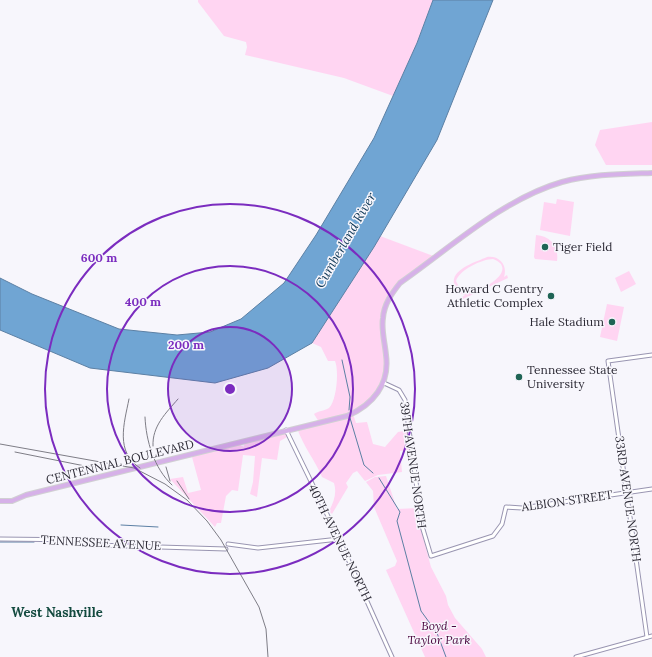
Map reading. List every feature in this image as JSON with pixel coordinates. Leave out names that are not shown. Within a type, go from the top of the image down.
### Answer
[{"type":"main road","points":[[384,383],[387,360],[383,317],[392,294],[400,283],[507,207],[543,188],[563,182],[585,178],[652,173]]},
{"type":"main road","name":"CENTENNIAL BOULEVARD","points":[[0,501],[12,501],[26,495],[346,416],[360,410],[372,401],[384,383]]},
{"type":"street","name":"33RD AVENUE NORTH","points":[[647,636],[608,361],[652,355]]},
{"type":"street","name":"39TH AVENUE NORTH","points":[[384,383],[399,390],[405,400],[422,526],[431,556],[493,536],[503,524],[506,507]]},
{"type":"street","name":"40TH AVENUE NORTH","points":[[286,430],[339,539],[392,657]]},
{"type":"street","name":"ALBION STREET","points":[[506,507],[522,508],[652,489]]},
{"type":"street","name":"TENNESSEE AVENUE","points":[[0,539],[86,540],[92,542],[94,545],[226,549]]},
{"type":"street","points":[[228,544],[258,548],[339,539]]},
{"type":"street","points":[[576,657],[647,636],[652,636]]},
{"type":"green space","points":[[198,0],[433,0],[417,43],[393,96],[344,78],[245,55],[247,47],[246,42],[224,36]]},
{"type":"green space","points":[[652,122],[652,165],[606,165],[595,145],[600,130]]},
{"type":"green space","points":[[557,199],[574,202],[570,236],[540,230],[544,202],[556,204]]},
{"type":"green space","name":"Tiger Field","points":[[536,235],[546,238],[553,243],[557,251],[557,261],[535,259]]},
{"type":"green space","points":[[380,236],[436,257],[400,283],[392,293],[383,317],[387,364],[380,391],[353,414],[356,423],[367,422],[373,444],[385,447],[398,432],[409,430],[411,450],[400,451],[402,472],[378,475],[365,481],[357,471],[353,473],[346,483],[348,487],[332,514],[329,511],[334,497],[334,483],[322,477],[302,441],[297,428],[319,422],[314,414],[329,408],[332,404],[334,399],[337,371],[335,361],[328,361],[321,347],[312,343]]},
{"type":"green space","points":[[487,257],[499,259],[502,262],[505,269],[504,277],[507,275],[508,278],[463,299],[462,297],[465,295],[456,290],[454,284],[456,274],[465,267]],"holes":[[[488,259],[493,259],[501,264],[502,270],[499,276],[493,282],[484,287],[466,291],[460,289],[456,281],[466,269],[477,263]]]},
{"type":"green space","points":[[629,271],[636,284],[621,292],[615,278]]},
{"type":"green space","name":"Hale Stadium","points":[[607,304],[624,307],[617,341],[600,337]]},
{"type":"green space","points":[[286,430],[289,436],[280,441],[277,460],[262,458],[257,497],[250,494],[253,482],[255,456],[243,455],[238,491],[232,490],[226,496],[221,523],[217,523],[215,527],[170,479],[183,477],[188,493],[201,490],[192,457],[182,459],[181,457],[236,443],[244,447],[245,440]]},
{"type":"green space","name":"Boyd - Taylor Park","points":[[386,476],[397,509],[418,508],[421,530],[431,567],[446,596],[448,605],[455,618],[482,649],[486,657],[425,657],[386,570],[395,566],[397,561],[374,507],[373,491],[366,482],[375,477]]},
{"type":"water","name":"Cumberland River","points":[[433,0],[493,0],[437,140],[374,247],[312,343],[268,368],[215,383],[90,368],[0,330],[0,278],[32,294],[119,329],[177,335],[210,332],[241,319],[284,283],[316,235],[374,138],[417,43]]},
{"type":"waterway","points":[[342,360],[350,397],[349,410]]},
{"type":"waterway","points":[[350,418],[364,465],[373,473]]},
{"type":"waterway","points":[[379,478],[400,512],[397,521],[421,611],[437,633],[446,657]]},
{"type":"waterway","points":[[121,525],[158,527]]},
{"type":"waterway","points":[[0,542],[34,542]]},
{"type":"railway","points":[[129,399],[125,418],[123,437],[124,446],[132,461],[140,468]]},
{"type":"railway","points":[[153,446],[153,439],[157,426],[178,399]]},
{"type":"railway","points":[[145,417],[147,435],[152,454],[160,471],[172,485]]},
{"type":"railway","points":[[0,444],[134,468],[165,484],[187,500],[207,521],[221,540],[259,607],[266,629],[268,657]]},
{"type":"railway","points":[[15,452],[85,466],[112,468]]},
{"type":"railway","points":[[166,467],[170,481]]},
{"type":"railway","points":[[177,481],[189,499]]},
{"type":"place","name":"Tiger Field","points":[[545,247]]},
{"type":"place","name":"Howard C Gentry Athletic Complex","points":[[551,296]]},
{"type":"place","name":"Hale Stadium","points":[[612,322]]},
{"type":"place","name":"Tennessee State University","points":[[519,377]]},
{"type":"district","name":"West Nashville","points":[[57,612]]}]
